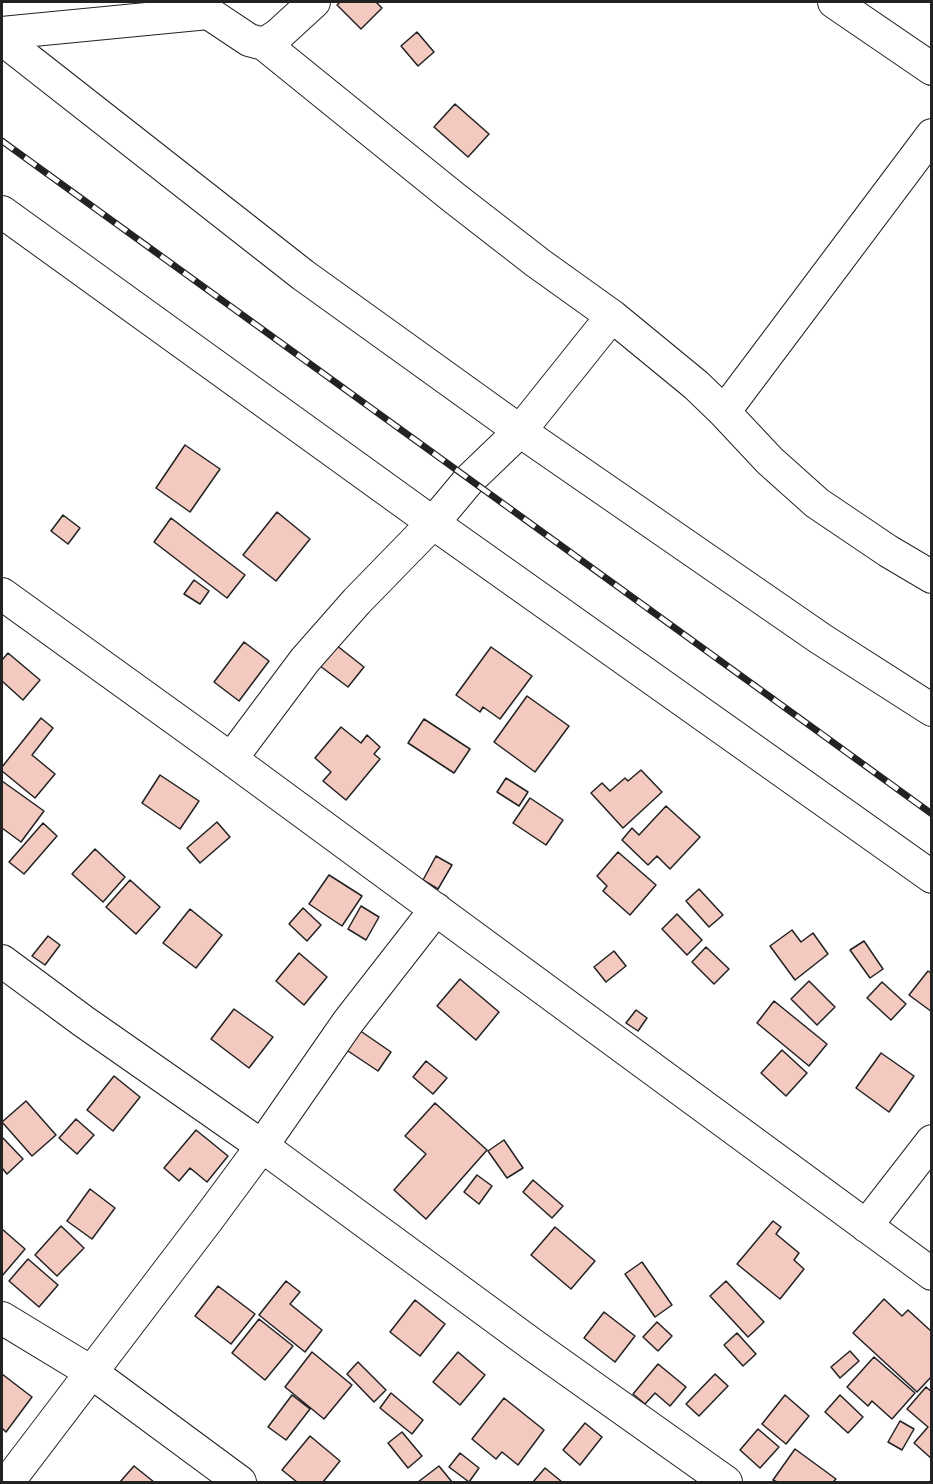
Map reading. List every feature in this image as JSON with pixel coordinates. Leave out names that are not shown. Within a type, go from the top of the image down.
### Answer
[{"type":"street","points":[[264,44],[278,35],[314,2]]},
{"type":"street","points":[[834,2],[932,69]]},
{"type":"street","points":[[2,33],[200,7],[249,40],[264,44],[453,197],[538,263],[612,316],[696,385],[724,411],[770,461],[817,502],[932,578]]},
{"type":"street","points":[[2,39],[303,275],[520,431],[821,639],[932,710]]},
{"type":"street","points":[[724,411],[932,135]]},
{"type":"street","points":[[2,212],[433,523],[932,877]]},
{"type":"street","points":[[231,759],[305,660],[357,601],[433,523],[469,480],[520,431],[612,316]]},
{"type":"street","points":[[2,594],[231,759],[932,1274]]},
{"type":"street","points":[[8,1482],[208,1220],[348,1022],[436,909]]},
{"type":"street","points":[[2,961],[83,1021],[262,1146],[532,1345],[726,1482]]},
{"type":"street","points":[[866,1226],[932,1141]]},
{"type":"street","points":[[2,1318],[91,1372],[240,1482]]},
{"type":"building","points":[[340,2],[376,2],[382,8],[361,29],[337,5]]},
{"type":"building","points":[[417,32],[434,52],[418,66],[401,46]]},
{"type":"building","points":[[455,104],[489,134],[468,157],[434,127]]},
{"type":"building","points":[[185,445],[220,469],[190,512],[156,488]]},
{"type":"building","points":[[277,512],[310,539],[276,581],[243,555]]},
{"type":"building","points":[[63,515],[80,528],[68,544],[51,531]]},
{"type":"building","points":[[171,518],[245,575],[227,598],[154,542]]},
{"type":"building","points":[[194,580],[209,591],[200,604],[184,594]]},
{"type":"building","points":[[244,642],[269,661],[239,701],[214,682]]},
{"type":"building","points":[[336,645],[364,667],[348,687],[320,666]]},
{"type":"building","points":[[491,647],[532,676],[500,719],[483,707],[480,712],[456,695]]},
{"type":"building","points":[[8,653],[40,680],[23,700],[2,681],[2,660]]},
{"type":"building","points":[[527,696],[569,726],[535,772],[494,742]]},
{"type":"building","points":[[41,718],[53,728],[32,755],[55,774],[35,798],[2,771],[2,767]]},
{"type":"building","points":[[424,719],[470,749],[454,773],[408,743]]},
{"type":"building","points":[[341,727],[361,743],[367,735],[380,747],[374,754],[380,759],[346,800],[323,781],[331,772],[315,758]]},
{"type":"building","points":[[641,770],[662,792],[623,828],[591,793],[602,783],[610,791],[625,778],[628,781]]},
{"type":"building","points":[[160,775],[199,801],[180,829],[142,803]]},
{"type":"building","points":[[506,778],[528,792],[519,806],[497,792]]},
{"type":"building","points":[[2,781],[44,811],[21,842],[2,828]]},
{"type":"building","points":[[530,798],[563,820],[546,845],[513,823]]},
{"type":"building","points":[[666,806],[700,837],[670,869],[657,856],[648,865],[622,840],[632,828],[639,835]]},
{"type":"building","points":[[217,822],[230,837],[200,863],[187,848]]},
{"type":"building","points":[[43,823],[57,836],[24,874],[9,862]]},
{"type":"building","points":[[95,849],[125,877],[103,902],[72,874]]},
{"type":"building","points":[[618,852],[656,885],[630,915],[603,891],[607,886],[597,876]]},
{"type":"building","points":[[436,856],[452,865],[438,889],[423,880]]},
{"type":"building","points":[[329,875],[362,896],[342,926],[309,904]]},
{"type":"building","points":[[130,880],[160,907],[136,934],[106,907]]},
{"type":"building","points":[[699,889],[723,915],[709,927],[686,901]]},
{"type":"building","points":[[361,906],[379,917],[366,940],[348,929]]},
{"type":"building","points":[[303,908],[321,925],[307,941],[289,924]]},
{"type":"building","points":[[190,909],[222,935],[196,968],[163,943]]},
{"type":"building","points":[[677,914],[702,940],[687,955],[662,929]]},
{"type":"building","points":[[792,930],[801,942],[813,933],[828,954],[795,980],[770,946]]},
{"type":"building","points":[[48,936],[60,945],[45,965],[32,956]]},
{"type":"building","points":[[864,941],[883,969],[870,978],[850,950]]},
{"type":"building","points":[[706,947],[729,969],[714,984],[692,962]]},
{"type":"building","points":[[614,951],[626,966],[606,982],[594,967]]},
{"type":"building","points":[[299,953],[327,977],[304,1005],[276,981]]},
{"type":"building","points":[[928,971],[932,974],[932,1012],[909,995]]},
{"type":"building","points":[[460,979],[499,1012],[476,1040],[437,1006]]},
{"type":"building","points":[[809,981],[835,1007],[817,1025],[791,999]]},
{"type":"building","points":[[882,982],[906,1004],[891,1020],[867,998]]},
{"type":"building","points":[[774,1001],[827,1044],[809,1066],[757,1023]]},
{"type":"building","points":[[234,1009],[273,1037],[249,1068],[211,1039]]},
{"type":"building","points":[[636,1010],[647,1018],[638,1031],[626,1023]]},
{"type":"building","points":[[359,1030],[391,1052],[378,1071],[345,1049]]},
{"type":"building","points":[[782,1050],[807,1073],[786,1096],[761,1073]]},
{"type":"building","points":[[881,1053],[914,1076],[889,1112],[856,1088]]},
{"type":"building","points":[[426,1061],[447,1078],[433,1094],[413,1077]]},
{"type":"building","points":[[114,1076],[140,1097],[113,1131],[87,1110]]},
{"type":"building","points":[[26,1101],[56,1135],[32,1156],[2,1122]]},
{"type":"building","points":[[435,1103],[487,1150],[426,1219],[394,1190],[426,1154],[405,1136]]},
{"type":"building","points":[[76,1119],[94,1135],[77,1154],[59,1138]]},
{"type":"building","points":[[196,1130],[228,1156],[207,1182],[190,1168],[179,1181],[164,1168]]},
{"type":"building","points":[[2,1137],[23,1159],[7,1174],[2,1168]]},
{"type":"building","points":[[504,1140],[523,1168],[507,1178],[488,1151]]},
{"type":"building","points":[[477,1175],[492,1186],[479,1204],[464,1192]]},
{"type":"building","points":[[533,1180],[563,1206],[552,1218],[523,1192]]},
{"type":"building","points":[[90,1189],[115,1208],[92,1239],[67,1221]]},
{"type":"building","points":[[773,1221],[781,1227],[776,1234],[799,1253],[794,1260],[804,1269],[780,1299],[737,1264]]},
{"type":"building","points":[[61,1226],[84,1248],[57,1276],[35,1255]]},
{"type":"building","points":[[555,1227],[595,1261],[571,1289],[531,1255]]},
{"type":"building","points":[[2,1229],[25,1249],[2,1276]]},
{"type":"building","points":[[28,1259],[58,1285],[39,1307],[9,1281]]},
{"type":"building","points":[[642,1262],[672,1305],[655,1317],[625,1274]]},
{"type":"building","points":[[286,1281],[300,1292],[290,1304],[322,1330],[305,1352],[259,1315]]},
{"type":"building","points":[[726,1281],[764,1322],[748,1337],[710,1296]]},
{"type":"building","points":[[218,1286],[255,1314],[231,1344],[195,1316]]},
{"type":"building","points":[[884,1299],[902,1316],[908,1310],[932,1332],[932,1376],[917,1392],[853,1333]]},
{"type":"building","points":[[415,1300],[445,1324],[420,1356],[390,1332]]},
{"type":"building","points":[[604,1312],[635,1336],[615,1362],[584,1338]]},
{"type":"building","points":[[259,1319],[293,1346],[265,1380],[232,1353]]},
{"type":"building","points":[[657,1322],[672,1336],[658,1351],[643,1337]]},
{"type":"building","points":[[737,1333],[756,1354],[743,1366],[724,1345]]},
{"type":"building","points":[[850,1351],[859,1361],[840,1378],[831,1367]]},
{"type":"building","points":[[312,1352],[352,1385],[324,1419],[285,1387]]},
{"type":"building","points":[[458,1352],[485,1375],[460,1405],[433,1382]]},
{"type":"building","points":[[874,1357],[915,1393],[892,1419],[872,1401],[868,1406],[847,1387]]},
{"type":"building","points":[[358,1362],[386,1390],[374,1402],[347,1374]]},
{"type":"building","points":[[658,1364],[686,1387],[670,1406],[655,1393],[645,1404],[633,1394]]},
{"type":"building","points":[[2,1374],[32,1397],[6,1432],[2,1428]]},
{"type":"building","points":[[715,1374],[728,1386],[699,1416],[686,1404]]},
{"type":"building","points":[[926,1387],[932,1392],[932,1459],[914,1443],[928,1427],[907,1409]]},
{"type":"building","points":[[391,1393],[423,1420],[412,1434],[380,1408]]},
{"type":"building","points":[[292,1395],[310,1409],[286,1440],[268,1427]]},
{"type":"building","points":[[785,1395],[809,1416],[786,1444],[762,1424]]},
{"type":"building","points":[[840,1395],[863,1417],[848,1433],[825,1412]]},
{"type":"building","points":[[504,1398],[544,1430],[518,1465],[502,1452],[496,1459],[472,1439]]},
{"type":"building","points":[[900,1421],[914,1429],[902,1450],[888,1442]]},
{"type":"building","points":[[585,1423],[602,1437],[580,1465],[563,1450]]},
{"type":"building","points":[[758,1429],[779,1447],[760,1468],[740,1450]]},
{"type":"building","points":[[402,1432],[422,1456],[408,1468],[388,1443]]},
{"type":"building","points":[[310,1436],[340,1461],[323,1482],[297,1482],[282,1470]]},
{"type":"building","points":[[795,1449],[836,1479],[833,1482],[777,1482],[773,1480]]},
{"type":"building","points":[[460,1453],[479,1468],[469,1482],[449,1467]]},
{"type":"building","points":[[134,1466],[154,1482],[120,1482]]},
{"type":"building","points":[[439,1466],[452,1482],[418,1482]]},
{"type":"building","points":[[545,1468],[562,1482],[533,1482]]},
{"type":"railway","points":[[2,141],[932,814]]}]
